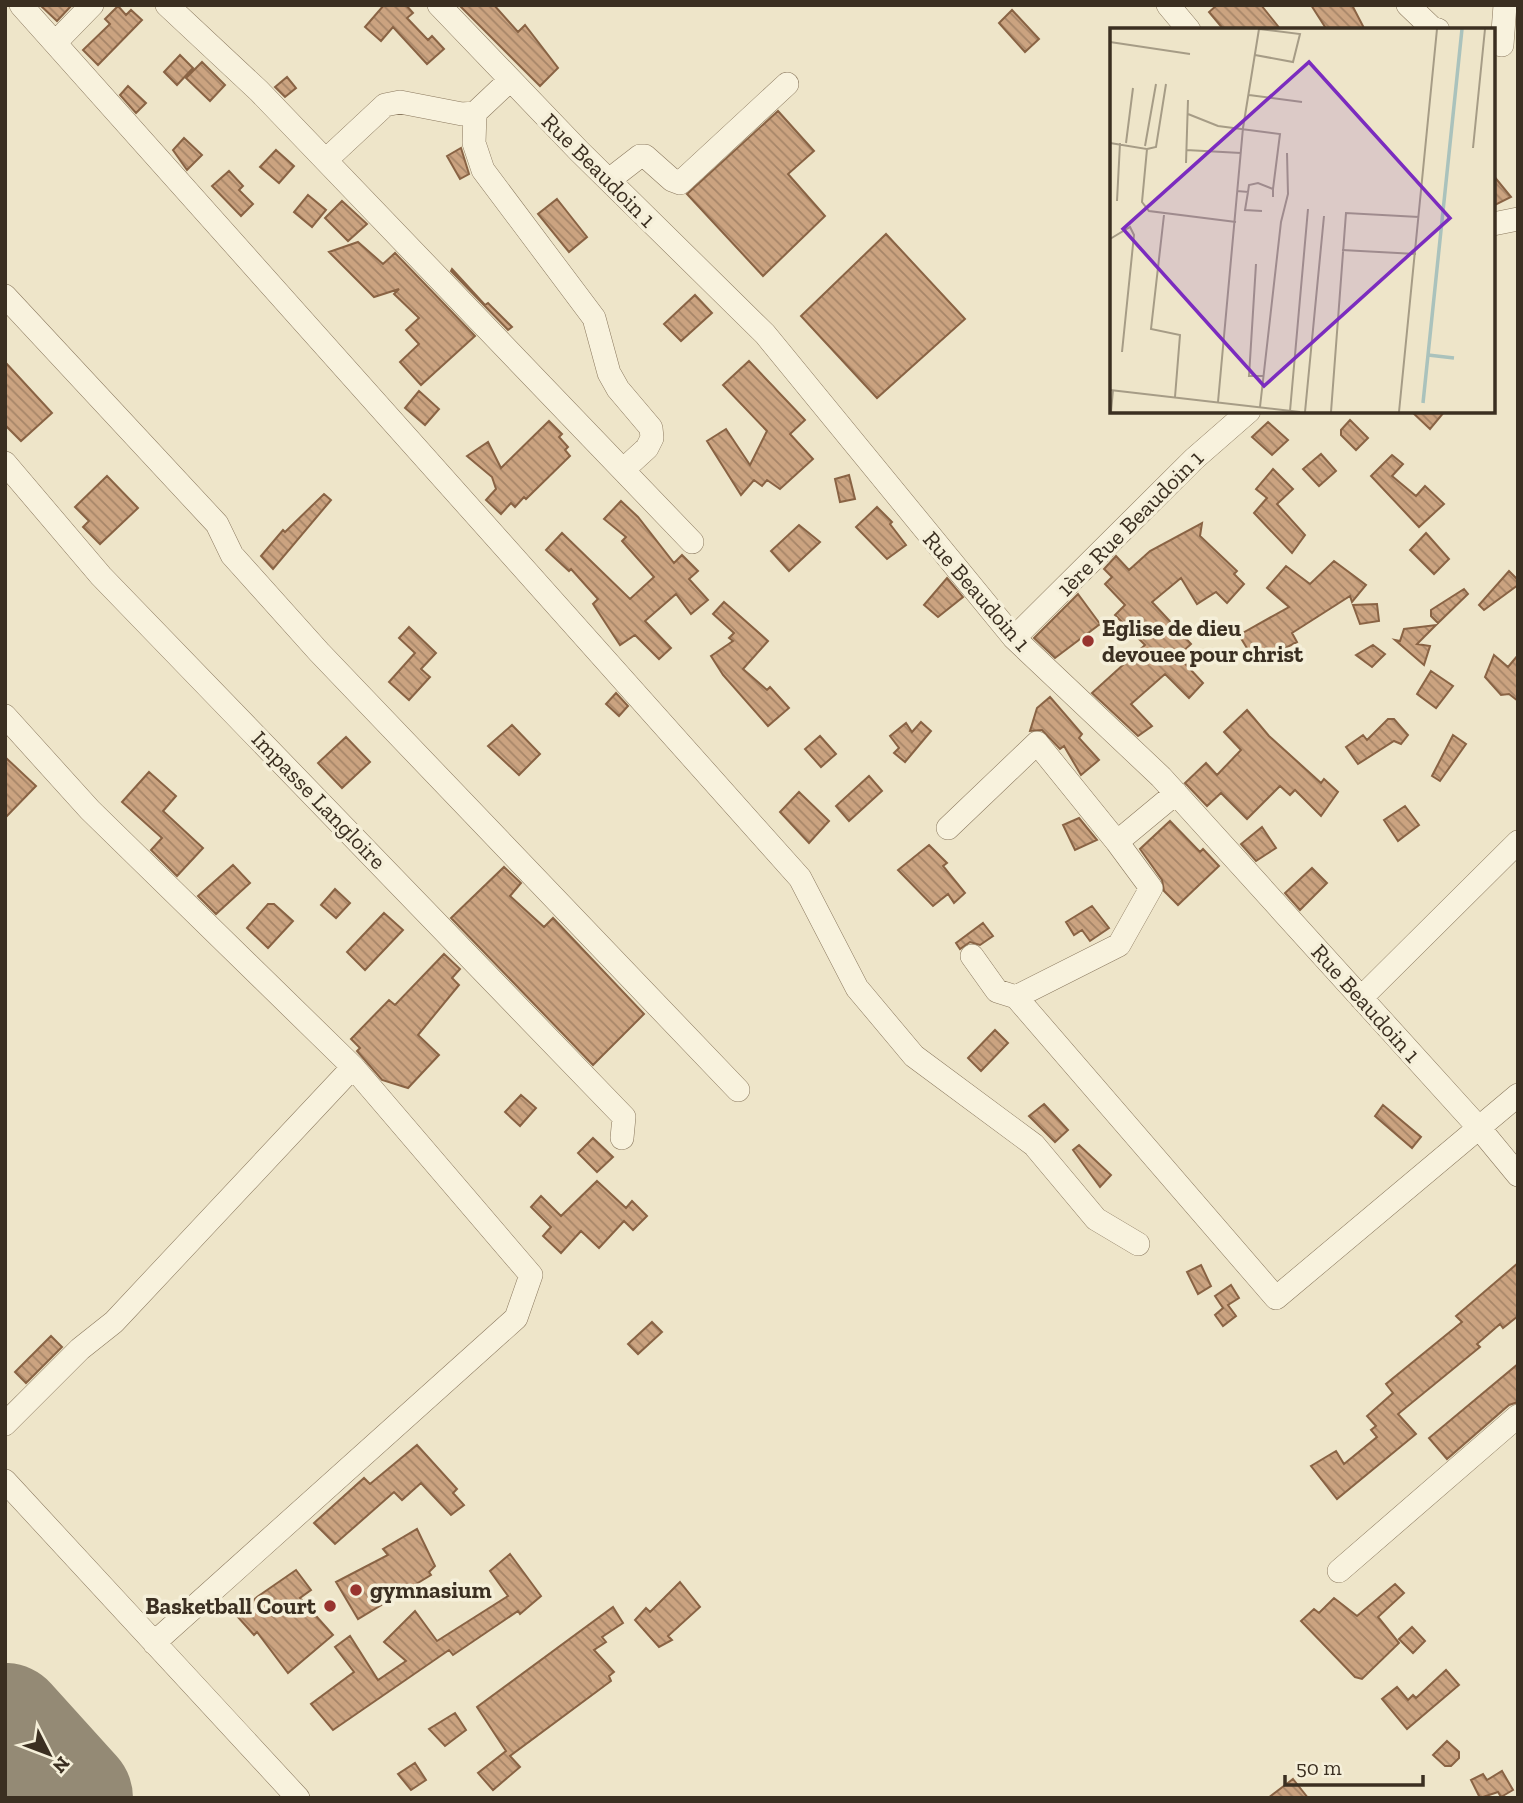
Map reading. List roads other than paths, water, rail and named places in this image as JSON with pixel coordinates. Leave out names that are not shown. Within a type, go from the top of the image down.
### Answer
[{"type":"street","points":[[21,5],[800,878],[857,988],[914,1056],[1034,1145],[1096,1219],[1138,1244]]},
{"type":"street","points":[[55,43],[92,5]]},
{"type":"street","points":[[167,5],[259,91],[692,542]]},
{"type":"street","name":"Rue Beaudoin 1","points":[[439,5],[609,180],[765,334],[1014,638],[1176,793],[1480,1129],[1518,1175]]},
{"type":"street","points":[[1168,5],[1186,28]]},
{"type":"street","points":[[1408,5],[1432,28]]},
{"type":"street","points":[[1495,43],[1502,45],[1505,5]]},
{"type":"street","points":[[326,160],[392,102],[462,114],[475,113],[510,80]]},
{"type":"street","points":[[609,180],[639,156],[645,156],[672,180],[680,183],[787,84]]},
{"type":"street","points":[[475,113],[474,143],[483,170],[594,318],[609,373],[618,389],[651,428],[652,438],[647,448],[623,470]]},
{"type":"street","points":[[1495,224],[1518,219]]},
{"type":"street","points":[[5,296],[217,524],[232,555],[296,626],[738,1090]]},
{"type":"street","name":"1ère Rue Beaudoin 1","points":[[1014,638],[1194,459],[1247,413]]},
{"type":"street","name":"Impasse Langloire","points":[[5,463],[101,576],[624,1117],[622,1138]]},
{"type":"street","points":[[5,716],[90,810],[353,1067],[531,1275],[516,1318],[154,1643]]},
{"type":"street","points":[[948,828],[1037,743],[1151,888],[1119,945],[1016,997]]},
{"type":"street","points":[[1117,842],[1176,793]]},
{"type":"street","points":[[1361,998],[1518,842]]},
{"type":"street","points":[[972,956],[997,991],[1016,997],[1276,1298],[1518,1095]]},
{"type":"street","points":[[5,1424],[80,1349],[114,1322],[353,1067]]},
{"type":"street","points":[[1339,1571],[1518,1416]]},
{"type":"street","points":[[5,1481],[298,1798]]},
{"type":"place","name":"Eglise de dieu devouee pour christ","points":[[1088,641]]},
{"type":"place","name":"gymnasium","points":[[356,1590]]},
{"type":"place","name":"Basketball Court","points":[[330,1606]]}]
